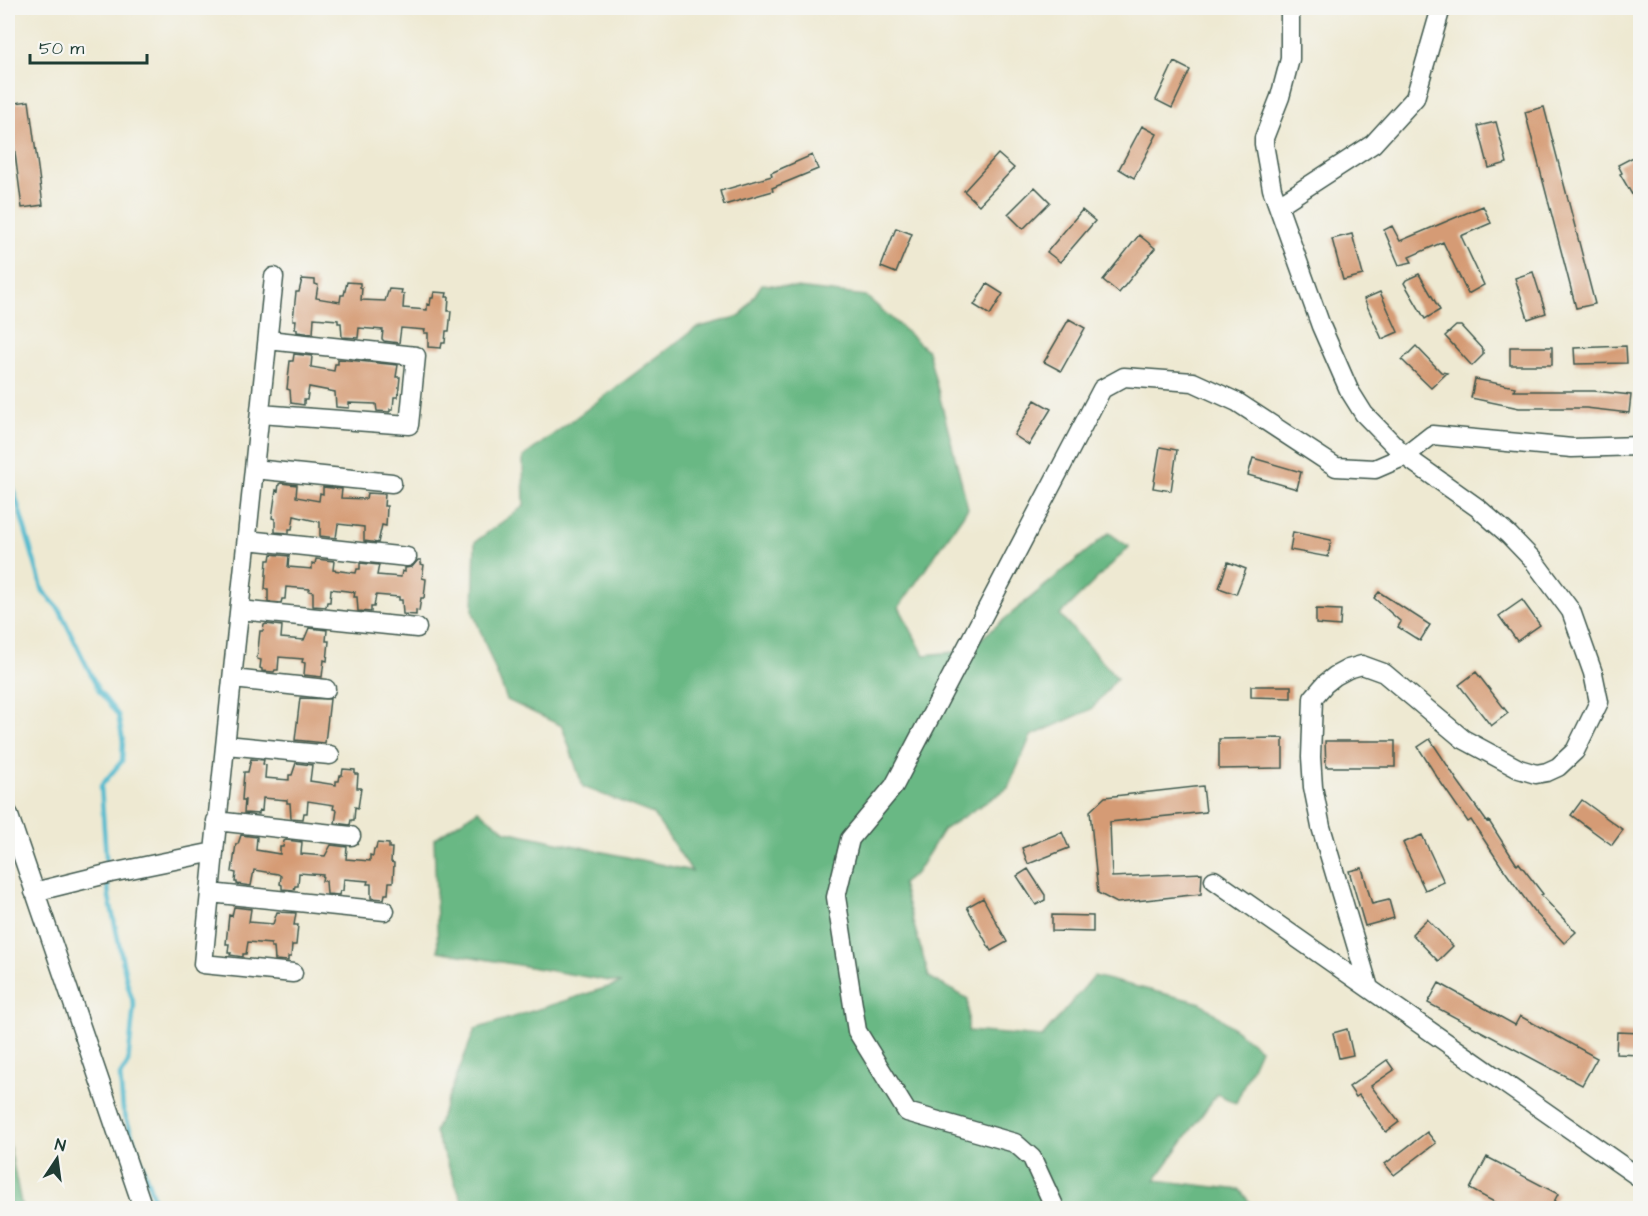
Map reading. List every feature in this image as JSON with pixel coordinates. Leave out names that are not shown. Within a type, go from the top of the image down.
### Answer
[{"type":"street","points":[[1290,8],[1290,59],[1280,96],[1264,138],[1272,189],[1321,326],[1349,390],[1364,414],[1405,456],[1478,508],[1533,560],[1571,611],[1593,673],[1599,702],[1575,751],[1558,767],[1536,774],[1519,769],[1463,739],[1384,673],[1362,665],[1335,676],[1313,698],[1311,757],[1315,797],[1321,827],[1368,988]]},
{"type":"street","points":[[1279,205],[1373,144],[1415,98],[1441,8]]},
{"type":"street","points":[[274,278],[203,964],[293,973]]},
{"type":"street","points":[[260,414],[409,425],[416,356],[268,340]]},
{"type":"street","points":[[1055,1209],[1032,1158],[1015,1143],[907,1112],[858,1031],[836,897],[850,839],[894,786],[1102,390],[1124,377],[1193,382],[1237,402],[1336,467],[1375,469],[1405,456],[1432,435],[1572,448],[1641,447]]},
{"type":"street","points":[[254,469],[392,483]]},
{"type":"street","points":[[247,540],[407,557]]},
{"type":"street","points":[[240,610],[417,628]]},
{"type":"street","points":[[233,679],[326,689]]},
{"type":"street","points":[[226,746],[330,755]]},
{"type":"street","points":[[8,813],[143,1209]]},
{"type":"street","points":[[216,821],[351,836]]},
{"type":"street","points":[[34,892],[106,874],[214,852]]},
{"type":"street","points":[[1214,880],[1641,1178]]},
{"type":"street","points":[[210,893],[384,911]]},
{"type":"green space","points":[[762,284],[866,296],[928,351],[968,508],[899,607],[924,655],[966,651],[1109,533],[1129,547],[1060,615],[1117,678],[1092,709],[1031,736],[1008,788],[943,830],[917,872],[902,884],[929,977],[968,999],[968,1031],[1042,1037],[1094,976],[1201,1003],[1260,1049],[1236,1103],[1217,1094],[1155,1180],[1240,1190],[1254,1208],[465,1208],[435,1132],[475,1029],[621,983],[438,951],[434,839],[478,810],[506,831],[692,871],[653,814],[583,787],[562,726],[507,700],[473,612],[475,542],[524,506],[523,457],[696,328],[741,316]]},
{"type":"green space","points":[[8,1139],[22,1208],[8,1208]]},
{"type":"building","points":[[1174,62],[1190,70],[1172,108],[1156,100]]},
{"type":"building","points":[[29,101],[43,205],[22,208],[11,122],[8,122],[8,104]]},
{"type":"building","points":[[1544,107],[1595,304],[1576,308],[1525,112]]},
{"type":"building","points":[[1496,122],[1507,163],[1489,168],[1478,126]]},
{"type":"building","points":[[1142,126],[1157,134],[1134,178],[1119,169]]},
{"type":"building","points":[[1641,153],[1641,210],[1620,174],[1622,173],[1618,165]]},
{"type":"building","points":[[998,154],[1014,168],[979,205],[964,191]]},
{"type":"building","points":[[812,155],[818,169],[772,188],[773,191],[724,205],[720,191],[772,176],[771,173]]},
{"type":"building","points":[[1035,187],[1050,202],[1023,229],[1008,214]]},
{"type":"building","points":[[1483,206],[1491,223],[1461,236],[1484,285],[1468,294],[1443,242],[1409,257],[1412,262],[1399,265],[1384,230],[1392,226],[1400,241]]},
{"type":"building","points":[[1082,210],[1095,221],[1060,262],[1047,252]]},
{"type":"building","points":[[896,228],[912,234],[896,273],[881,267]]},
{"type":"building","points":[[1352,234],[1363,275],[1343,280],[1332,239]]},
{"type":"building","points":[[1139,235],[1155,248],[1119,293],[1103,280]]},
{"type":"building","points":[[1533,272],[1546,313],[1528,319],[1515,278]]},
{"type":"building","points":[[1419,274],[1440,310],[1425,319],[1404,283]]},
{"type":"building","points":[[302,279],[315,280],[315,284],[318,285],[316,298],[340,302],[347,282],[360,283],[361,300],[385,301],[389,289],[402,290],[403,308],[427,310],[427,304],[430,305],[434,292],[447,293],[448,311],[451,311],[445,343],[442,343],[441,348],[428,347],[428,333],[424,333],[425,330],[401,328],[399,343],[384,341],[382,339],[383,330],[359,328],[358,338],[342,337],[341,323],[338,323],[338,320],[314,318],[313,334],[297,332],[296,320],[293,320],[296,292],[299,292]]},
{"type":"building","points":[[987,284],[1003,294],[990,315],[974,305]]},
{"type":"building","points":[[1380,292],[1398,332],[1382,339],[1364,299]]},
{"type":"building","points":[[1069,319],[1085,328],[1061,371],[1044,362]]},
{"type":"building","points":[[1456,326],[1461,326],[1483,350],[1483,355],[1472,366],[1445,336]]},
{"type":"building","points":[[1416,346],[1441,372],[1447,373],[1431,388],[1402,360]]},
{"type":"building","points":[[1626,346],[1627,363],[1575,364],[1574,348]]},
{"type":"building","points":[[1510,347],[1552,347],[1552,365],[1510,365]]},
{"type":"building","points":[[294,354],[312,356],[311,367],[334,371],[338,359],[398,365],[396,377],[400,377],[398,397],[394,397],[393,409],[390,409],[390,412],[377,411],[376,404],[349,403],[349,408],[336,407],[335,392],[309,387],[304,405],[291,403],[290,390],[287,389],[290,361],[293,361]]},
{"type":"building","points":[[1475,379],[1515,387],[1514,391],[1594,391],[1631,395],[1629,413],[1586,408],[1519,408],[1471,398]]},
{"type":"building","points":[[1035,400],[1051,409],[1029,445],[1014,435]]},
{"type":"building","points":[[1160,447],[1177,450],[1171,491],[1153,488]]},
{"type":"building","points":[[1253,458],[1301,472],[1297,489],[1248,475]]},
{"type":"building","points":[[281,483],[297,485],[296,497],[319,501],[320,493],[323,494],[323,487],[342,489],[341,498],[366,499],[367,493],[385,494],[386,526],[382,525],[378,543],[364,541],[364,527],[338,524],[336,538],[320,536],[320,522],[294,516],[289,533],[275,532],[275,519],[272,518],[276,490],[278,491]]},
{"type":"building","points":[[1293,532],[1331,540],[1328,557],[1290,550]]},
{"type":"building","points":[[271,554],[289,556],[288,567],[312,569],[312,563],[315,564],[316,559],[334,561],[333,570],[356,573],[357,569],[360,569],[360,563],[379,565],[377,575],[401,577],[405,568],[412,567],[418,560],[421,560],[421,564],[424,565],[422,578],[426,579],[424,598],[421,598],[416,615],[403,614],[402,600],[399,600],[399,597],[376,595],[371,612],[358,611],[355,592],[331,589],[330,602],[327,602],[326,607],[313,606],[313,592],[309,591],[310,589],[286,587],[285,599],[282,599],[281,603],[268,602],[268,589],[265,589],[267,560],[270,560]]},
{"type":"building","points":[[1228,562],[1246,569],[1236,594],[1219,588]]},
{"type":"building","points":[[1379,592],[1430,625],[1420,641],[1398,627],[1401,622],[1374,598]]},
{"type":"building","points":[[1522,600],[1540,625],[1517,641],[1499,616]]},
{"type":"building","points":[[1316,609],[1341,610],[1340,626],[1316,624]]},
{"type":"building","points":[[266,624],[282,626],[281,638],[304,640],[309,628],[327,630],[326,641],[329,641],[327,661],[324,660],[322,677],[304,675],[303,659],[279,657],[278,670],[262,671],[261,660],[257,659],[260,631],[263,631]]},
{"type":"building","points":[[1476,672],[1508,713],[1491,726],[1459,685]]},
{"type":"building","points":[[1251,686],[1291,686],[1291,698],[1251,697]]},
{"type":"building","points":[[300,698],[330,699],[325,743],[295,740]]},
{"type":"building","points":[[1283,738],[1283,768],[1219,769],[1219,739]]},
{"type":"building","points":[[1430,739],[1487,822],[1489,821],[1517,865],[1519,863],[1543,894],[1541,895],[1576,932],[1564,943],[1533,910],[1471,820],[1468,822],[1437,777],[1418,747]]},
{"type":"building","points":[[1325,741],[1395,741],[1395,767],[1326,767]]},
{"type":"building","points":[[251,759],[264,760],[265,778],[289,780],[289,775],[292,775],[296,763],[312,765],[310,781],[336,785],[343,769],[355,770],[355,774],[358,774],[357,788],[361,788],[358,808],[355,807],[354,820],[351,820],[350,825],[335,823],[337,810],[333,809],[334,805],[308,801],[307,813],[304,813],[303,819],[291,818],[290,803],[287,803],[287,800],[263,798],[262,811],[259,810],[259,814],[244,813],[245,800],[242,800],[244,772],[248,772]]},
{"type":"building","points":[[1203,786],[1206,812],[1110,822],[1112,877],[1202,873],[1201,894],[1117,903],[1098,893],[1090,811],[1105,797]]},
{"type":"building","points":[[1582,800],[1623,830],[1612,845],[1571,815]]},
{"type":"building","points":[[1062,832],[1069,848],[1028,864],[1022,848]]},
{"type":"building","points":[[241,835],[257,837],[256,850],[280,854],[280,847],[283,847],[286,840],[302,842],[301,854],[325,856],[331,845],[347,847],[346,859],[370,861],[370,855],[373,856],[377,843],[389,844],[389,848],[392,848],[391,862],[394,863],[393,882],[389,882],[388,894],[385,894],[384,899],[371,898],[371,884],[367,884],[368,881],[344,879],[343,891],[340,891],[339,895],[327,894],[326,881],[322,881],[323,875],[299,873],[298,886],[295,886],[294,890],[282,889],[281,876],[278,874],[254,870],[251,886],[237,884],[235,882],[236,873],[232,872],[236,844]]},
{"type":"building","points":[[1422,835],[1444,882],[1425,890],[1403,843]]},
{"type":"building","points":[[1362,868],[1372,904],[1389,900],[1394,918],[1365,926],[1349,871]]},
{"type":"building","points":[[1028,869],[1045,895],[1045,900],[1036,905],[1017,876]]},
{"type":"building","points":[[983,898],[1007,942],[991,951],[967,907]]},
{"type":"building","points":[[234,907],[251,909],[249,922],[273,924],[277,912],[296,913],[294,925],[298,925],[296,945],[292,945],[291,957],[288,957],[288,961],[275,960],[274,947],[271,947],[271,944],[248,942],[246,954],[243,954],[243,957],[228,953],[229,944],[226,944],[229,915],[232,916]]},
{"type":"building","points":[[1052,915],[1093,916],[1093,932],[1052,931]]},
{"type":"building","points":[[1427,919],[1453,946],[1438,961],[1412,934]]},
{"type":"building","points":[[1439,983],[1515,1025],[1520,1016],[1597,1058],[1582,1085],[1428,1003]]},
{"type":"building","points":[[1347,1029],[1353,1055],[1339,1058],[1333,1033]]},
{"type":"building","points":[[1617,1032],[1641,1033],[1641,1055],[1616,1054]]},
{"type":"building","points":[[1387,1060],[1394,1070],[1371,1086],[1399,1122],[1386,1132],[1359,1095],[1356,1097],[1349,1087]]},
{"type":"building","points":[[1427,1132],[1436,1143],[1394,1175],[1385,1164]]},
{"type":"building","points":[[1487,1157],[1558,1194],[1550,1209],[1507,1209],[1470,1189]]},
{"type":"waterway","points":[[8,471],[43,591],[59,609],[99,691],[118,715],[123,741],[122,761],[101,786],[107,871]]},
{"type":"waterway","points":[[107,879],[128,986],[134,1005],[128,1063],[120,1076],[123,1109],[157,1208]]}]
